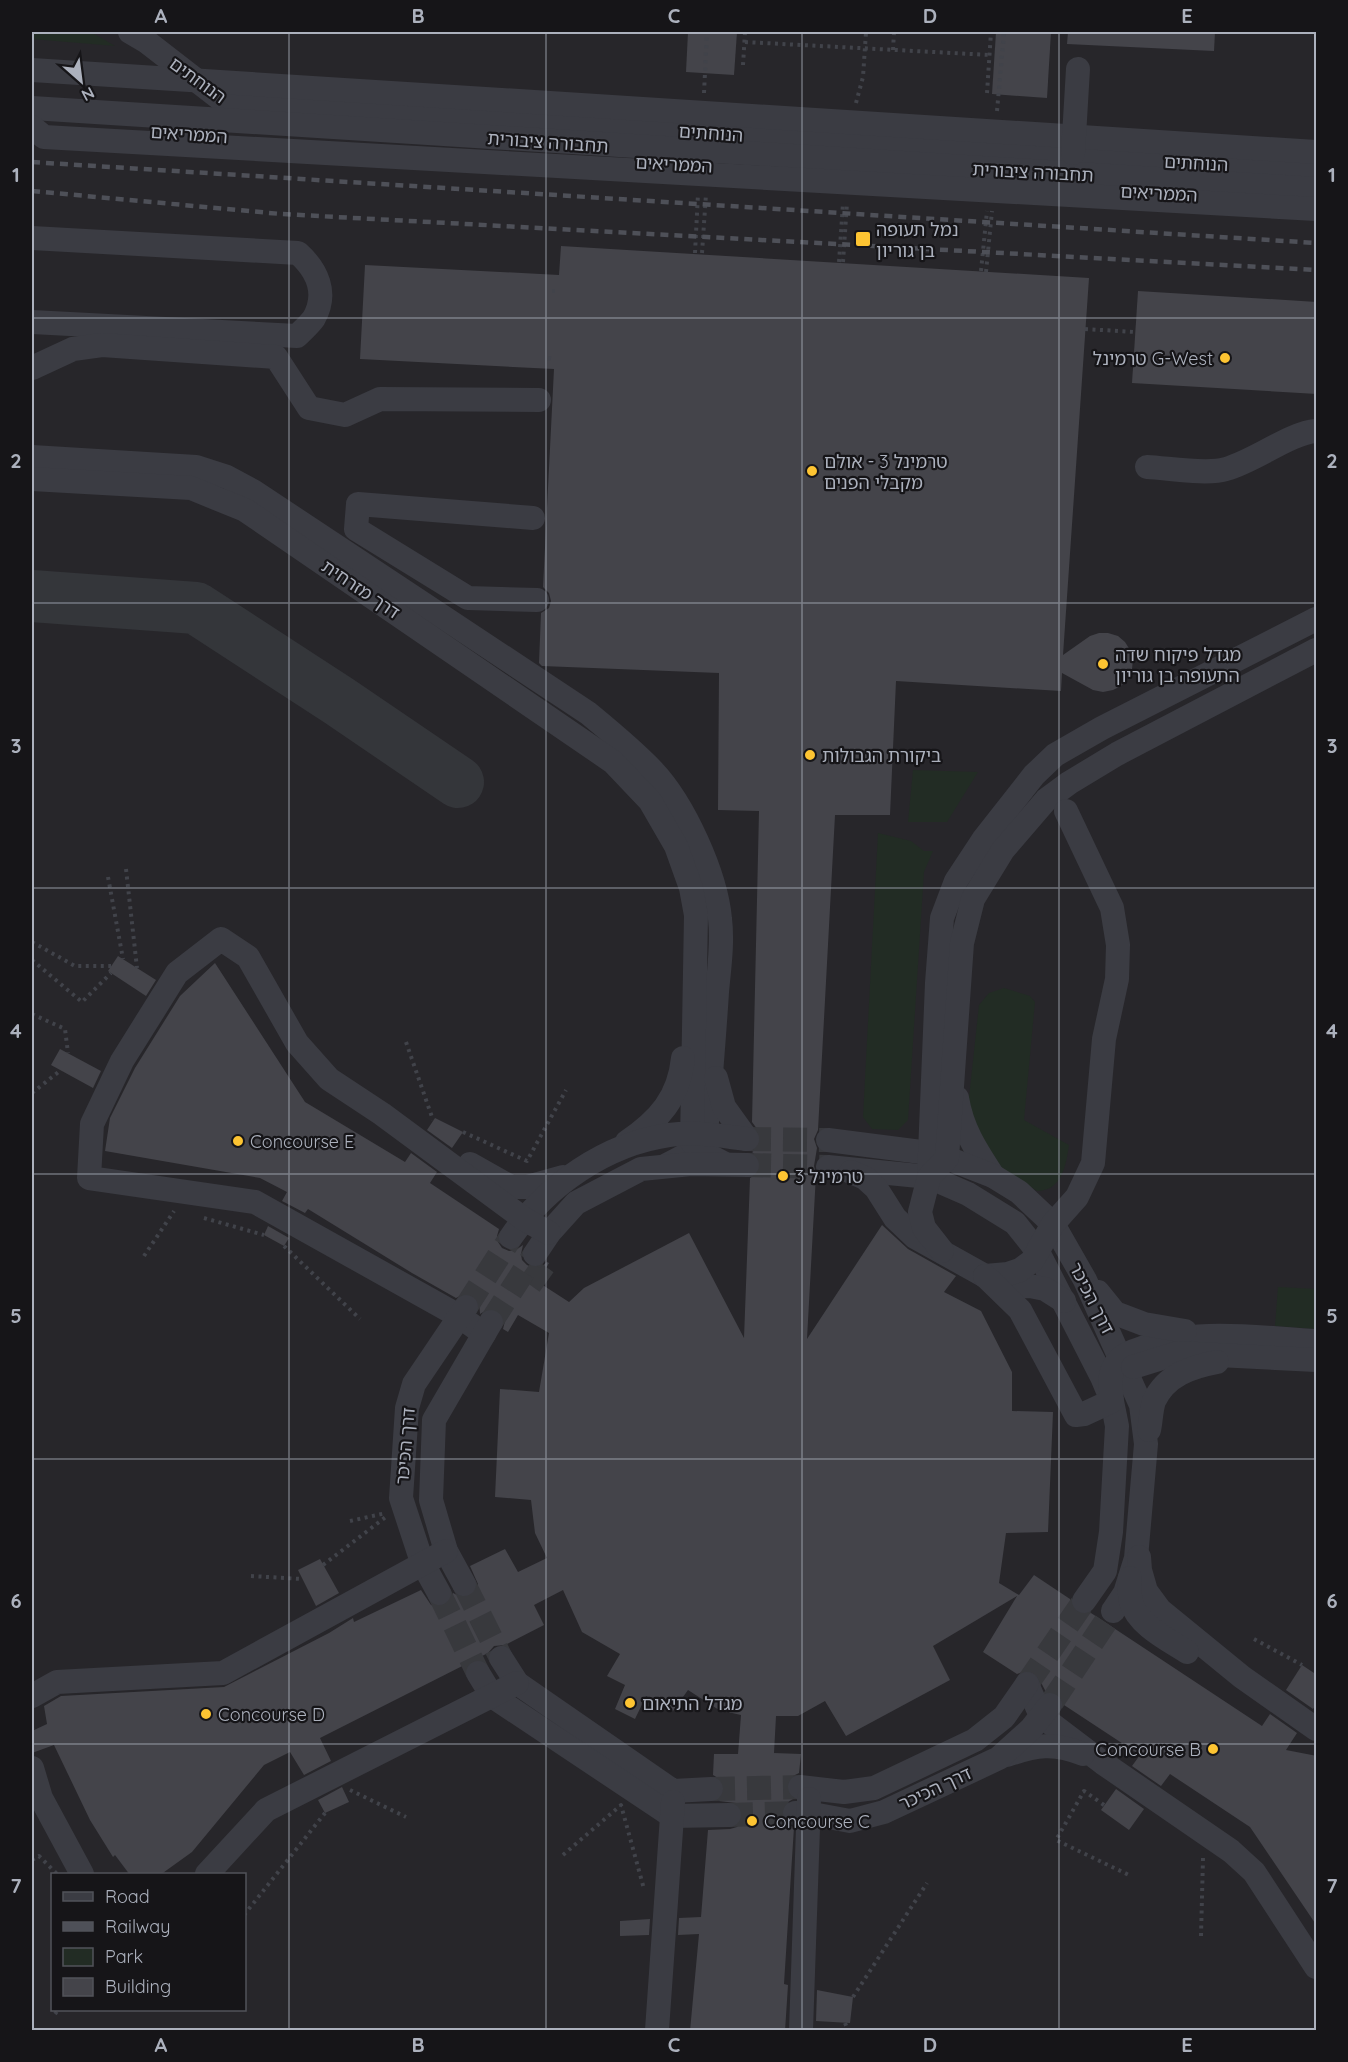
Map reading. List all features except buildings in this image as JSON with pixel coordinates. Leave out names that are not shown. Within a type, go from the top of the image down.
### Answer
[{"type":"street","name":"הנוחתים","points":[[130,32],[227,104],[1317,171]]},
{"type":"street","points":[[1073,156],[1078,69]]},
{"type":"street","points":[[32,70],[1317,152]]},
{"type":"street","points":[[35,129],[227,104]]},
{"type":"street","name":"תחבורה ציבורית","points":[[32,108],[1317,189]]},
{"type":"street","name":"הממריאים","points":[[35,129],[80,126],[1317,202]]},
{"type":"street","points":[[35,129],[1317,209]]},
{"type":"street","points":[[1257,167],[1317,147]]},
{"type":"street","points":[[32,238],[298,253],[310,264],[320,286],[319,303],[314,318],[297,336],[32,322]]},
{"type":"street","points":[[32,368],[73,349],[102,345],[276,357],[309,408],[345,415],[380,399],[539,400]]},
{"type":"street","points":[[1147,467],[1213,471],[1225,469],[1261,455],[1305,432],[1317,431]]},
{"type":"street","points":[[32,457],[196,467],[227,477],[253,491],[458,641],[588,714],[655,773],[679,808],[713,882],[720,919],[715,1022],[716,1077],[724,1107],[747,1139],[669,1135],[614,1150]]},
{"type":"street","name":"דרך מזרחית","points":[[32,479],[191,488],[245,510],[458,641],[613,762],[650,801],[676,846],[692,888],[696,915]]},
{"type":"street","points":[[533,518],[358,504],[356,529],[468,598],[537,600]]},
{"type":"street","points":[[458,641],[470,619],[468,598]]},
{"type":"street","points":[[938,1156],[937,983],[942,918],[956,881],[983,840],[1034,775],[1055,755],[1102,728],[1317,619]]},
{"type":"street","points":[[1064,1300],[1045,1289],[1030,1286],[1005,1287],[997,1284],[942,1251],[924,1228],[920,1212],[929,1177],[938,1156],[953,1060],[962,943],[973,899],[1003,850],[1046,800],[1069,783],[1117,754],[1317,650]]},
{"type":"street","points":[[985,1276],[1008,1274],[1020,1270],[1032,1261],[1053,1224],[1077,1197],[1092,1163],[1104,1039],[1117,979],[1118,945],[1112,908],[1066,811]]},
{"type":"street","points":[[696,915],[698,1138]]},
{"type":"street","points":[[518,1228],[554,1188],[643,1131],[662,1113],[672,1099],[681,1075],[696,915]]},
{"type":"street","points":[[463,1312],[255,1202],[89,1178],[92,1124],[122,1061],[177,973],[221,939],[248,957],[297,1043],[329,1078],[382,1114],[511,1187],[527,1187],[584,1168]]},
{"type":"street","points":[[884,1147],[904,1138],[920,1122],[930,1012],[937,983]]},
{"type":"street","points":[[715,1022],[719,1055],[728,1089],[739,1104],[750,1112]]},
{"type":"street","points":[[665,1166],[698,1138],[715,1022]]},
{"type":"street","points":[[953,1060],[960,1119],[973,1146],[993,1176]]},
{"type":"street","points":[[382,1114],[518,1228],[549,1233]]},
{"type":"street","points":[[535,1254],[549,1233],[576,1203],[641,1169],[735,1164],[698,1138]]},
{"type":"street","name":"דרך הכיכר","points":[[828,1140],[938,1156],[993,1176],[1018,1192],[1053,1224],[1085,1280],[1120,1364],[1141,1405],[1146,1444],[1136,1558],[1125,1593],[1113,1611]]},
{"type":"street","name":"דרך הכיכר","points":[[942,1251],[915,1237],[895,1218],[876,1188],[865,1178],[838,1169],[929,1177],[968,1194],[1016,1223],[1038,1252],[1081,1334],[1112,1401],[1117,1426],[1111,1532],[1105,1571],[1084,1601]]},
{"type":"street","points":[[1016,1223],[1041,1226],[1053,1224]]},
{"type":"street","points":[[985,1276],[1020,1310],[1076,1415],[1084,1414],[1112,1401],[1111,1376],[1120,1364],[1160,1341],[1214,1335]]},
{"type":"street","points":[[1085,1280],[1115,1313],[1144,1324],[1214,1335],[1317,1341]]},
{"type":"street","name":"דרך הכיכר","points":[[439,1593],[422,1562],[401,1498],[406,1408],[414,1384],[463,1312],[487,1328],[434,1419],[430,1500],[446,1551],[464,1584]]},
{"type":"street","points":[[1081,1334],[1097,1358],[1108,1366],[1179,1353],[1317,1360]]},
{"type":"street","points":[[1146,1444],[1154,1402],[1165,1386],[1176,1376],[1192,1366],[1248,1356]]},
{"type":"street","points":[[1138,1533],[1140,1570],[1146,1591],[1160,1610],[1242,1677],[1317,1729]]},
{"type":"street","points":[[32,1696],[57,1682],[223,1673],[422,1562],[446,1551]]},
{"type":"street","points":[[1131,1576],[1130,1599],[1135,1612],[1152,1629],[1210,1667],[1242,1677]]},
{"type":"street","points":[[501,1658],[517,1683],[673,1791],[711,1789]]},
{"type":"street","points":[[478,1673],[492,1696],[672,1816],[729,1815]]},
{"type":"street","points":[[209,1873],[266,1810],[517,1683]]},
{"type":"street","name":"דרך הכיכר","points":[[1027,1684],[1046,1709],[1031,1729],[999,1758],[884,1812],[850,1821],[801,1813],[805,1787],[844,1792],[874,1788],[975,1740],[1004,1717],[1027,1684]]},
{"type":"street","points":[[1046,1709],[1103,1763],[1232,1851],[1254,1872],[1317,1967]]},
{"type":"street","points":[[999,1758],[1033,1746],[1050,1745],[1072,1749],[1103,1763]]},
{"type":"street","points":[[32,1768],[41,1798],[81,1873]]},
{"type":"street","points":[[657,2031],[673,1791]]},
{"type":"street","points":[[801,1813],[801,2031]]},
{"type":"path","points":[[743,65],[745,32]]},
{"type":"path","points":[[863,77],[866,32]]},
{"type":"path","points":[[893,50],[894,32]]},
{"type":"path","points":[[987,93],[991,32]]},
{"type":"path","points":[[745,42],[990,55]]},
{"type":"path","points":[[702,253],[707,166]]},
{"type":"path","points":[[986,272],[994,183]]},
{"type":"path","points":[[839,262],[843,194]]},
{"type":"path","points":[[552,291],[558,291]]},
{"type":"path","points":[[1085,329],[1135,332]]},
{"type":"path","points":[[548,358],[555,359]]},
{"type":"path","points":[[126,869],[137,968]]},
{"type":"path","points":[[108,877],[123,959]]},
{"type":"path","points":[[32,942],[75,966],[111,966]]},
{"type":"path","points":[[32,960],[82,1002],[111,973]]},
{"type":"path","points":[[32,1014],[65,1029],[68,1053]]},
{"type":"path","points":[[406,1042],[434,1120]]},
{"type":"path","points":[[32,1093],[61,1070]]},
{"type":"path","points":[[463,1132],[527,1161],[566,1090]]},
{"type":"path","points":[[144,1256],[175,1210]]},
{"type":"path","points":[[197,1216],[264,1234]]},
{"type":"path","points":[[284,1246],[360,1319]]},
{"type":"path","points":[[324,1565],[393,1512],[350,1521]]},
{"type":"path","points":[[251,1576],[302,1579]]},
{"type":"path","points":[[1254,1639],[1302,1665]]},
{"type":"path","points":[[342,1786],[406,1817]]},
{"type":"path","points":[[1104,1805],[1084,1791],[1056,1840],[1131,1876]]},
{"type":"path","points":[[563,1855],[621,1805],[646,1896]]},
{"type":"path","points":[[246,1912],[325,1813]]},
{"type":"path","points":[[1197,1851],[1203,1858],[1201,1936]]},
{"type":"path","points":[[32,1860],[39,1856],[55,1873]]},
{"type":"path","points":[[853,1997],[927,1883]]},
{"type":"path","points":[[845,2023],[848,2031]]},
{"type":"shaded area","points":[[32,32],[1316,32],[1316,2030],[32,2030]]},
{"type":"green space","points":[[32,32],[91,32],[115,46],[32,39]]},
{"type":"green space","points":[[913,770],[978,772],[947,822],[908,822]]},
{"type":"green space","points":[[878,833],[911,841],[924,851],[933,851],[924,872],[908,1120],[898,1130],[872,1129],[863,1117]]},
{"type":"green space","points":[[1004,988],[1030,996],[1035,1002],[1024,1120],[1069,1145],[1061,1176],[1052,1187],[1045,1190],[1037,1191],[993,1162],[967,1116],[979,1005],[989,993]]},
{"type":"green space","points":[[1278,1287],[1316,1289],[1316,1329],[1275,1326]]},
{"type":"taxiway","points":[[32,596],[196,608],[458,782]]},
{"type":"tunnel","points":[[747,1139],[828,1140]]},
{"type":"tunnel","points":[[747,1165],[828,1167]]},
{"type":"tunnel","points":[[466,1307],[511,1237]]},
{"type":"tunnel","points":[[491,1322],[535,1254]]},
{"type":"tunnel","points":[[527,1268],[548,1283]]},
{"type":"tunnel","points":[[464,1584],[501,1658]]},
{"type":"tunnel","points":[[439,1593],[478,1673]]},
{"type":"tunnel","points":[[1027,1684],[1084,1601]]},
{"type":"tunnel","points":[[1052,1702],[1113,1611]]},
{"type":"tunnel","points":[[711,1789],[800,1787]]},
{"type":"tunnel","points":[[729,1815],[795,1813]]},
{"type":"railway","points":[[32,162],[1316,243]]},
{"type":"railway","points":[[32,191],[281,214],[1316,270]]},
{"type":"place","name":"נמל תעופה בן גוריון","points":[[863,239]]},
{"type":"place","name":"טרמינל G-West","points":[[1225,358]]},
{"type":"place","name":"טרמינל 3 - אולם מקבלי הפנים","points":[[812,471]]},
{"type":"place","name":"מגדל פיקוח שדה התעופה בן גוריון","points":[[1103,664]]},
{"type":"place","name":"ביקורת הגבולות","points":[[810,755]]},
{"type":"place","name":"Concourse E","points":[[238,1141]]},
{"type":"place","name":"טרמינל 3","points":[[783,1176]]},
{"type":"place","name":"מגדל התיאום","points":[[630,1703]]},
{"type":"place","name":"Concourse D","points":[[206,1714]]},
{"type":"place","name":"Concourse B","points":[[1213,1749]]},
{"type":"place","name":"Concourse C","points":[[752,1821]]}]
